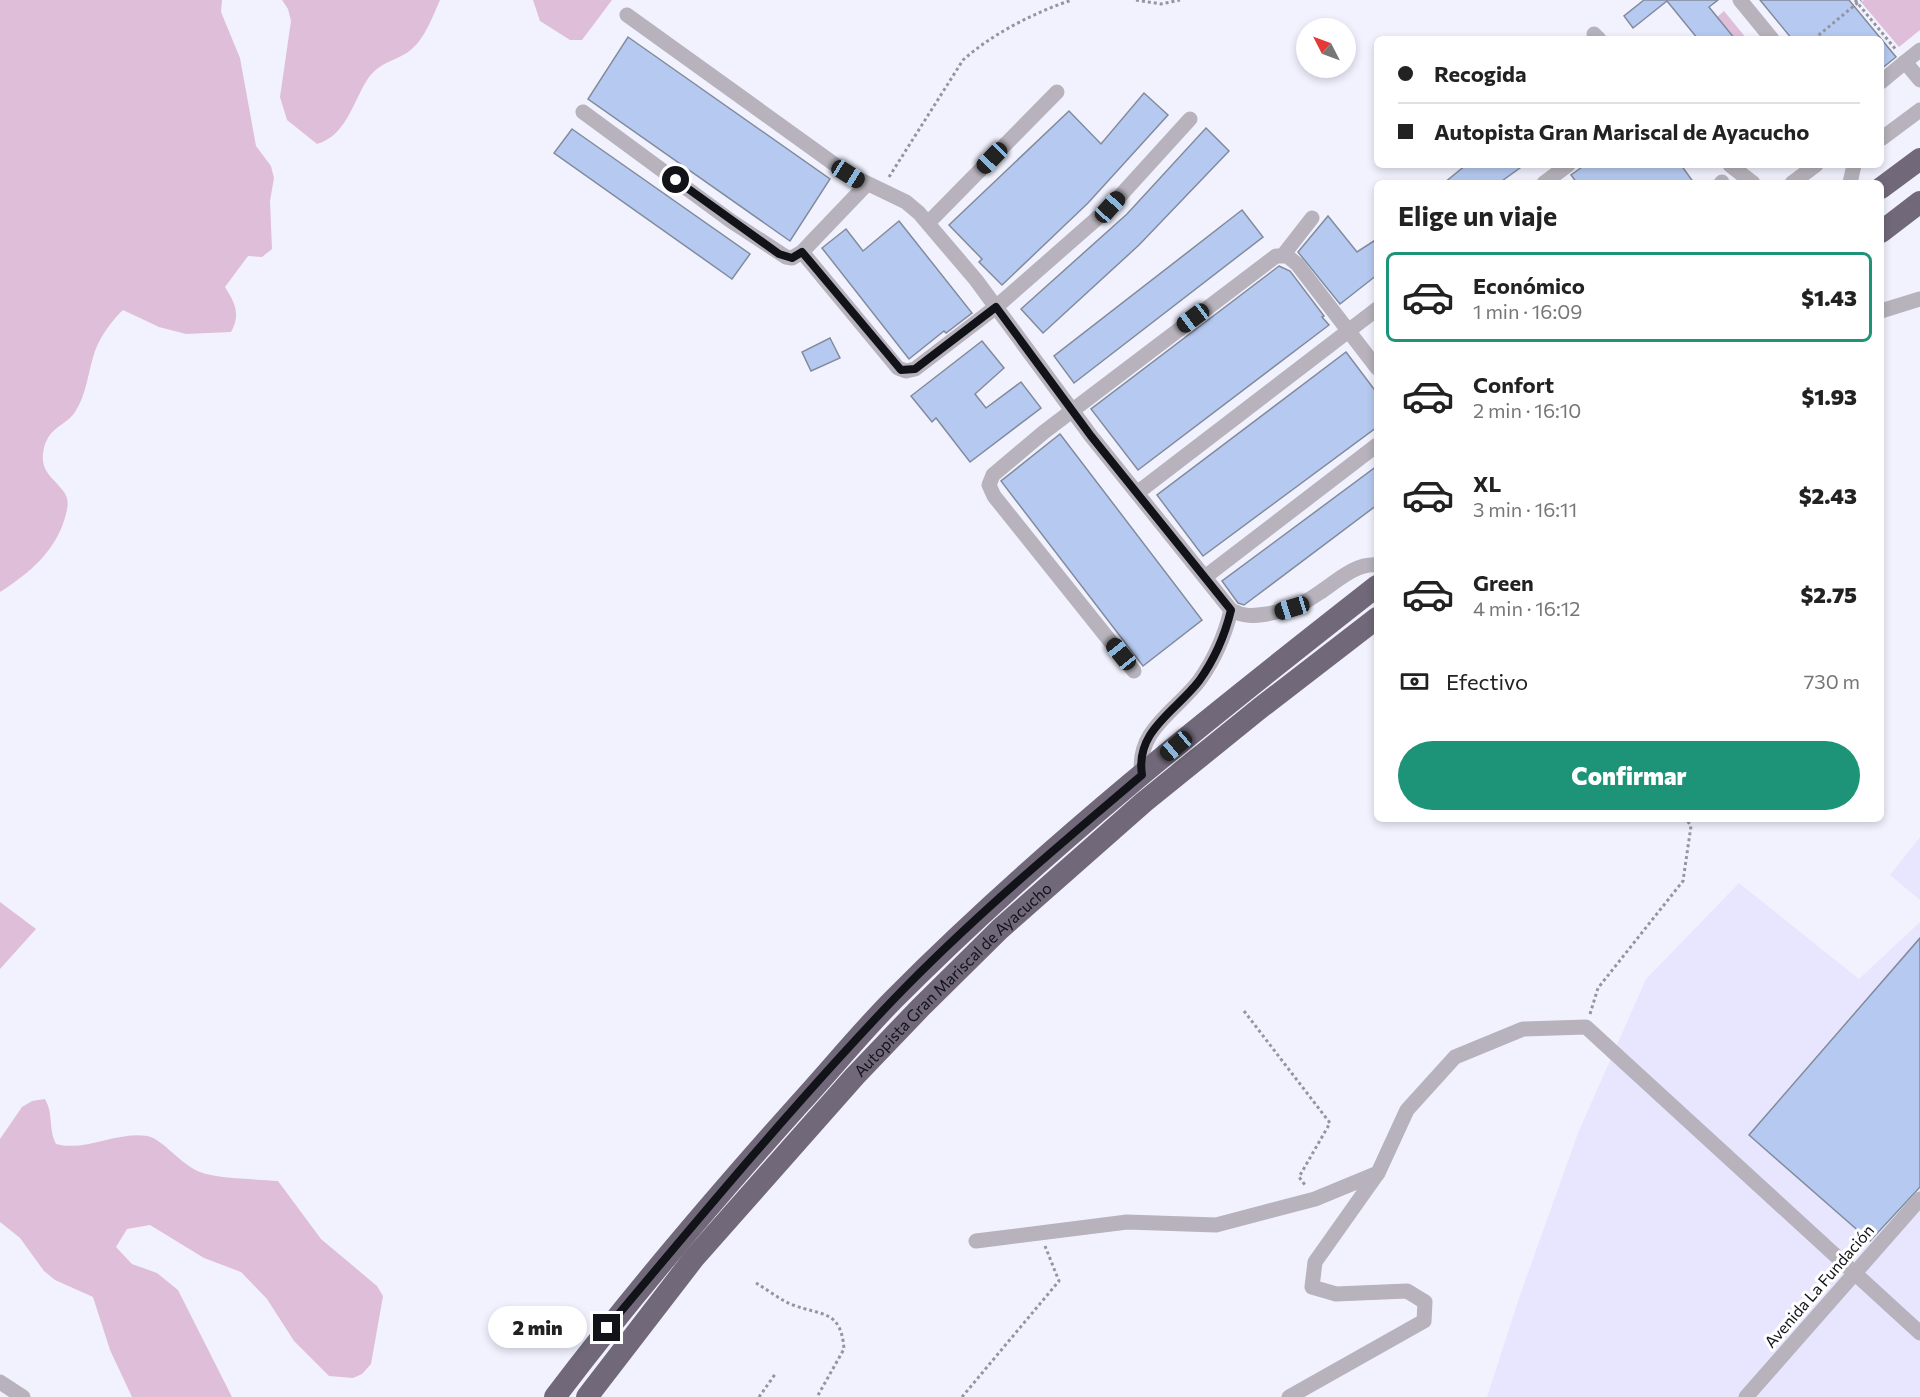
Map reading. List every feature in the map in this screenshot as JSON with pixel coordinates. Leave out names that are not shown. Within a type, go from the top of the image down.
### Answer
[{"type":"highway","points":[[1884,186],[1920,159]]},
{"type":"highway","points":[[1884,230],[1920,202]]},
{"type":"highway","name":"Autopista Gran Mariscal de Ayacucho","points":[[555,1397],[607,1328],[735,1176],[894,999],[1046,855],[1374,588]]},
{"type":"highway","name":"Autopista Gran Mariscal de Ayacucho","points":[[587,1397],[694,1258],[855,1076],[1000,929],[1144,802],[1374,620]]},
{"type":"street","points":[[1740,0],[1770,36]]},
{"type":"street","points":[[627,15],[866,185],[913,207],[996,307],[1073,411],[1231,610],[1249,617],[1284,610],[1306,601],[1348,573],[1367,565],[1374,565]]},
{"type":"street","points":[[1884,80],[1920,50]]},
{"type":"street","points":[[1905,62],[1920,80]]},
{"type":"street","points":[[928,223],[1057,92]]},
{"type":"street","points":[[1884,137],[1920,110]]},
{"type":"street","points":[[584,112],[779,254],[792,258],[802,252],[866,185]]},
{"type":"street","points":[[802,252],[901,370],[915,369],[996,307],[1110,207],[1190,119]]},
{"type":"street","points":[[1734,168],[1749,180]]},
{"type":"street","points":[[1796,180],[1812,168]]},
{"type":"street","points":[[1550,180],[1565,173]]},
{"type":"street","points":[[1134,671],[990,490],[990,480],[997,471],[1271,258],[1284,254],[1312,218]]},
{"type":"street","points":[[1284,254],[1297,264],[1374,364]]},
{"type":"street","points":[[1884,310],[1920,299]]},
{"type":"street","points":[[1137,493],[1374,311]]},
{"type":"street","points":[[1205,577],[1374,447]]},
{"type":"street","points":[[1142,775],[1140,757],[1146,739],[1200,679],[1223,638],[1231,610]]},
{"type":"street","points":[[1289,1397],[1424,1320],[1425,1302],[1407,1291],[1335,1294],[1312,1287],[1315,1262],[1378,1173],[1407,1110],[1455,1057],[1523,1029],[1586,1027],[1920,1333]]},
{"type":"street","points":[[976,1241],[1127,1222],[1216,1225],[1315,1199],[1378,1173]]},
{"type":"street","name":"Avenida La Fundación","points":[[1746,1397],[1920,1198]]},
{"type":"street","points":[[0,1382],[23,1397]]},
{"type":"path","points":[[883,193],[910,143],[963,60],[978,46],[1054,6],[1072,0]]},
{"type":"path","points":[[1136,0],[1161,4],[1180,0]]},
{"type":"path","points":[[1817,36],[1858,1],[1905,62]]},
{"type":"path","points":[[1586,1027],[1598,988],[1683,881],[1691,826],[1688,822]]},
{"type":"path","points":[[1244,1011],[1330,1123],[1299,1177],[1315,1199]]},
{"type":"path","points":[[962,1397],[1059,1281],[1040,1233]]},
{"type":"path","points":[[756,1283],[793,1305],[828,1315],[839,1326],[844,1349],[817,1397]]},
{"type":"path","points":[[759,1397],[776,1373]]},
{"type":"shaded area","points":[[0,0],[222,0],[221,12],[240,58],[256,146],[271,166],[274,178],[270,201],[272,249],[262,257],[248,256],[225,287],[236,309],[236,320],[231,332],[186,334],[159,327],[123,310],[107,329],[95,351],[79,405],[71,417],[52,433],[45,445],[43,461],[46,471],[66,495],[68,505],[62,527],[41,559],[22,577],[0,592]]},
{"type":"shaded area","points":[[282,0],[440,0],[417,44],[405,54],[376,70],[367,80],[342,126],[327,140],[317,144],[287,120],[280,97],[291,21],[288,9]]},
{"type":"shaded area","points":[[533,0],[612,0],[582,40],[570,40],[540,21]]},
{"type":"shaded area","points":[[1864,0],[1920,0],[1920,30],[1899,47],[1861,2]]},
{"type":"shaded area","points":[[1724,11],[1745,36],[1733,36],[1717,17]]},
{"type":"shaded area","points":[[1920,837],[1920,900],[1890,875]]},
{"type":"shaded area","points":[[1739,883],[1859,979],[1920,922],[1920,1397],[1487,1397],[1520,1295],[1578,1133],[1646,979]]},
{"type":"shaded area","points":[[0,902],[36,929],[0,969]]},
{"type":"shaded area","points":[[45,1099],[56,1144],[79,1145],[124,1136],[147,1136],[200,1172],[227,1177],[278,1181],[321,1239],[377,1286],[383,1296],[371,1364],[362,1374],[353,1378],[329,1376],[294,1341],[267,1299],[241,1272],[204,1258],[150,1225],[127,1229],[116,1247],[132,1264],[157,1273],[178,1290],[232,1397],[132,1397],[110,1350],[93,1297],[55,1280],[44,1271],[20,1238],[0,1222],[0,1139],[22,1107],[32,1101]]},
{"type":"building","points":[[1644,0],[1718,0],[1709,7],[1733,36],[1696,36],[1667,1],[1633,28],[1624,16]]},
{"type":"building","points":[[1760,0],[1849,0],[1879,36],[1790,36]]},
{"type":"building","points":[[628,37],[830,179],[790,241],[588,99]]},
{"type":"building","points":[[1884,42],[1896,57],[1884,67]]},
{"type":"building","points":[[1144,93],[1168,115],[1088,203],[1002,285],[979,262],[982,259],[949,225],[1069,111],[1101,144]]},
{"type":"building","points":[[1206,128],[1229,151],[1139,245],[1043,333],[1021,309],[1127,214]]},
{"type":"building","points":[[572,129],[750,254],[732,279],[554,153]]},
{"type":"building","points":[[1462,168],[1520,168],[1503,180],[1448,180]]},
{"type":"building","points":[[1581,168],[1683,168],[1692,180],[1575,180],[1571,175]]},
{"type":"building","points":[[1242,210],[1263,237],[1074,383],[1054,356]]},
{"type":"building","points":[[1328,216],[1357,252],[1374,241],[1374,277],[1340,304],[1298,252]]},
{"type":"building","points":[[899,221],[972,313],[946,333],[944,331],[909,359],[822,248],[846,229],[863,251]]},
{"type":"building","points":[[1279,266],[1290,271],[1329,325],[1138,470],[1091,409]]},
{"type":"building","points":[[830,338],[840,358],[811,371],[802,352]]},
{"type":"building","points":[[982,341],[1004,368],[975,394],[986,408],[1021,382],[1041,408],[970,462],[936,418],[932,422],[911,396]]},
{"type":"building","points":[[1346,352],[1374,389],[1374,429],[1203,556],[1157,495]]},
{"type":"building","points":[[1060,434],[1202,620],[1143,666],[1001,481]]},
{"type":"building","points":[[1374,468],[1374,507],[1244,605],[1238,603],[1222,581]]},
{"type":"building","points":[[1920,938],[1920,1187],[1870,1241],[1749,1135]]},
{"type":"route","points":[[607,1328],[735,1176],[894,999],[1046,855],[1142,775],[1140,757],[1146,739],[1200,679],[1223,638],[1231,610],[1091,436],[996,307],[915,369],[901,370],[802,252],[792,258],[779,254],[676,180]]}]
